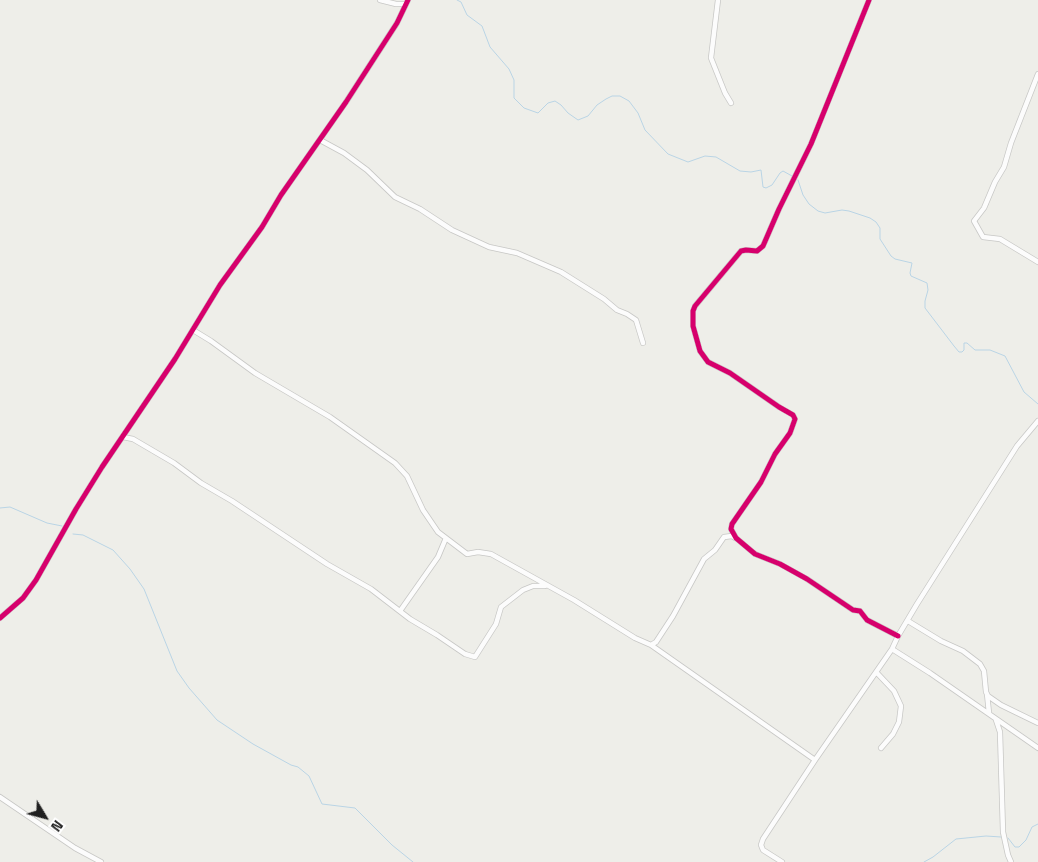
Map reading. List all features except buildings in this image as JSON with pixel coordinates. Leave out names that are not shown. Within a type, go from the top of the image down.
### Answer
[{"type":"street","points":[[380,0],[396,4],[407,2]]},
{"type":"street","points":[[718,0],[711,58],[731,103]]},
{"type":"street","points":[[869,0],[812,144],[779,209],[762,248],[757,251],[740,251],[698,302],[693,311],[694,334],[705,359],[730,373],[778,407],[793,415],[795,419],[790,433],[761,482],[732,524],[731,529],[736,538],[755,554],[780,564],[807,579],[853,610],[860,610],[867,620],[898,636]]},
{"type":"street","points":[[0,618],[23,598],[36,580],[76,508],[193,330],[220,285],[262,227],[281,195],[320,140],[397,23],[407,2]]},
{"type":"street","points":[[1038,74],[1011,142],[1004,167],[995,182],[984,208],[974,221],[984,238],[1000,239],[1038,262]]},
{"type":"street","points":[[320,140],[344,153],[367,170],[395,197],[420,209],[446,227],[489,247],[516,253],[561,272],[604,299],[617,310],[636,320],[643,343]]},
{"type":"street","points":[[193,330],[255,373],[330,417],[395,463],[407,476],[423,510],[434,526],[467,554],[478,552],[491,554],[651,645],[815,760]]},
{"type":"street","points":[[782,862],[764,850],[761,845],[763,839],[815,760],[877,672],[1018,446],[1038,421]]},
{"type":"street","points":[[130,427],[133,440]]},
{"type":"street","points":[[123,437],[133,440],[174,463],[201,483],[232,501],[327,564],[371,589],[464,654],[474,657],[496,624],[501,607],[523,590],[533,586],[547,586]]},
{"type":"street","points":[[651,645],[656,642],[669,622],[704,559],[724,537],[732,536],[736,538]]},
{"type":"street","points":[[400,611],[438,557],[446,538]]},
{"type":"street","points":[[908,621],[940,641],[963,651],[980,664],[984,671],[989,713]]},
{"type":"street","points":[[892,649],[1038,748]]},
{"type":"street","points":[[877,672],[894,691],[901,706],[899,722],[893,734],[881,748]]},
{"type":"street","points":[[987,694],[1001,705],[1038,723]]},
{"type":"street","points":[[996,718],[1000,732],[1002,832],[1011,862]]},
{"type":"street","points":[[0,797],[75,848],[101,862]]},
{"type":"waterway","points":[[457,0],[461,2],[467,15],[482,26],[490,47],[509,69],[514,80],[514,98],[524,108],[538,113],[548,103],[555,101],[578,120],[588,116],[597,105],[606,99],[612,96],[620,96],[629,101],[638,113],[645,130],[668,154],[688,162],[705,156],[716,157],[740,171],[751,172],[761,170],[763,187],[766,188],[772,185],[783,171],[792,176]]},
{"type":"waterway","points":[[798,180],[803,195],[809,204],[818,211],[825,213],[842,210],[849,211],[876,222],[880,228],[880,239],[891,256],[895,259],[912,263],[911,276],[927,283],[928,290],[925,308],[959,352],[964,350],[964,343],[967,343],[975,350],[990,350],[1005,356],[1024,392],[1038,404]]},
{"type":"waterway","points":[[0,508],[10,507],[47,523],[62,526]]},
{"type":"waterway","points":[[73,534],[83,535],[113,550],[130,569],[144,589],[177,671],[217,720],[253,744],[298,767],[309,776],[322,804],[355,808],[392,845],[413,862]]},
{"type":"waterway","points":[[1008,838],[1015,847],[1019,847],[1026,840],[1032,827],[1038,824]]},
{"type":"waterway","points":[[924,862],[956,839],[986,836],[1001,837]]},
{"type":"cycle path","points":[[0,618],[23,598],[36,580],[102,467],[175,359],[220,285],[262,227],[281,195],[346,102],[397,23],[408,0]]},
{"type":"cycle path","points":[[869,0],[811,144],[763,246],[757,251],[741,251],[695,306],[693,326],[700,351],[708,362],[730,373],[793,415],[795,419],[790,433],[775,454],[761,482],[732,524],[731,529],[736,538],[755,554],[780,564],[807,579],[853,610],[860,611],[867,620],[898,636]]}]
